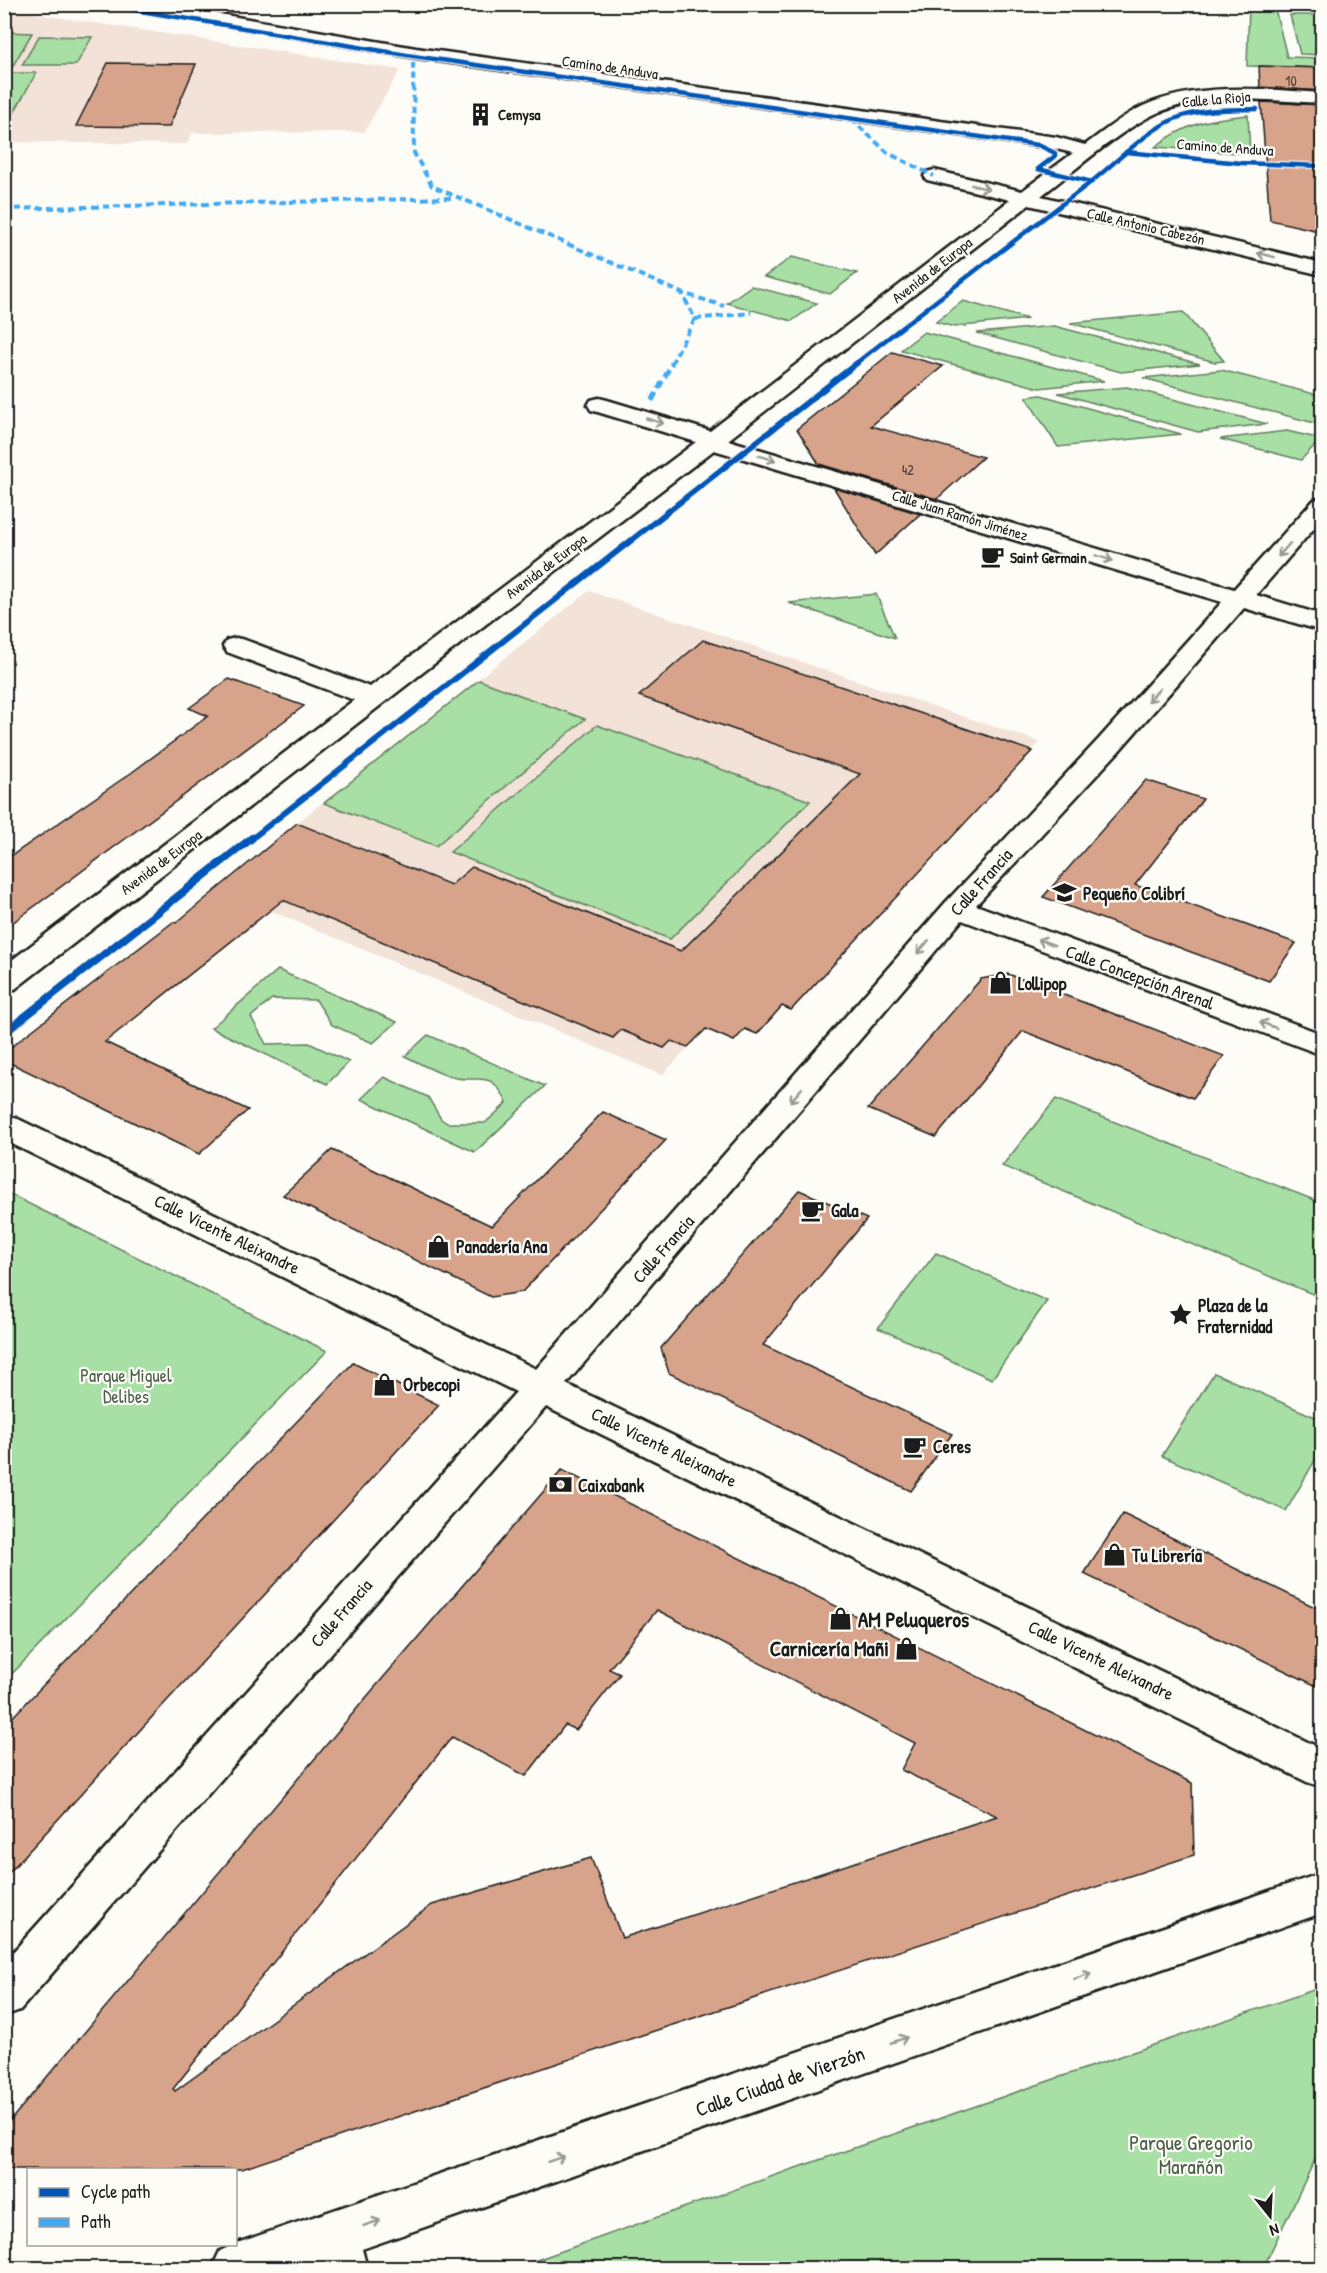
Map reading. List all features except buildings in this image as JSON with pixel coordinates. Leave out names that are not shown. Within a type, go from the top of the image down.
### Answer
[{"type":"street","name":"Camino de Anduva","points":[[128,4],[426,54],[1056,143],[1088,151]]},
{"type":"street","name":"Calle la Rioja","points":[[1088,151],[1144,112],[1172,103],[1223,96],[1323,98]]},
{"type":"street","name":"Avenida de Europa","points":[[4,982],[1088,151]]},
{"type":"street","name":"Calle Antonio Cabezón","points":[[934,176],[1323,269]]},
{"type":"street","name":"Calle Juan Ramón Jiménez","points":[[599,405],[699,434],[711,441],[1323,623]]},
{"type":"street","name":"Calle Francia","points":[[4,1995],[543,1387],[957,908],[1323,505]]},
{"type":"street","points":[[237,646],[374,698]]},
{"type":"street","name":"Calle Concepción Arenal","points":[[957,908],[1323,1045]]},
{"type":"street","name":"Calle Vicente Aleixandre","points":[[4,1126],[1323,1769]]},
{"type":"street","name":"Calle Ciudad de Vierzón","points":[[237,2268],[339,2252],[1323,1893]]},
{"type":"shaded area","points":[[4,9],[400,70],[364,132],[192,133],[187,144],[5,142]]},
{"type":"shaded area","points":[[589,591],[1040,742],[791,1010],[782,1006],[757,1034],[745,1030],[734,1041],[706,1029],[662,1075],[219,889],[297,823]]},
{"type":"green space","points":[[1249,5],[1274,5],[1287,57],[1322,58],[1322,68],[1247,66]]},
{"type":"green space","points":[[1290,15],[1322,15],[1322,55],[1300,54]]},
{"type":"green space","points":[[5,32],[32,33],[11,69],[5,69]]},
{"type":"green space","points":[[39,36],[92,37],[76,65],[22,65]]},
{"type":"green space","points":[[4,73],[36,73],[5,129]]},
{"type":"green space","points":[[1248,115],[1250,154],[1155,147],[1188,127],[1222,118]]},
{"type":"green space","points":[[792,257],[857,273],[830,294],[764,277]]},
{"type":"green space","points":[[751,286],[817,303],[792,321],[727,303]]},
{"type":"green space","points":[[963,301],[1028,319],[954,327],[936,322]]},
{"type":"green space","points":[[1183,312],[1224,361],[1215,362],[1070,323]]},
{"type":"green space","points":[[1054,326],[1200,364],[1121,372],[977,333]]},
{"type":"green space","points":[[924,332],[1104,381],[1039,388],[901,350]]},
{"type":"green space","points":[[1221,370],[1322,396],[1322,425],[1143,378]]},
{"type":"green space","points":[[1127,387],[1267,424],[1198,432],[1058,393]]},
{"type":"green space","points":[[1041,395],[1181,434],[1058,447],[1026,397]]},
{"type":"green space","points":[[1287,431],[1321,439],[1301,460],[1220,439]]},
{"type":"green space","points":[[876,594],[895,638],[789,603]]},
{"type":"green space","points":[[479,680],[585,719],[436,846],[324,803]]},
{"type":"green space","points":[[597,725],[810,801],[670,939],[450,852]]},
{"type":"green space","points":[[278,970],[397,1022],[373,1043],[332,1025],[316,1000],[272,999],[251,1017],[266,1044],[309,1043],[349,1062],[327,1084],[211,1028]]},
{"type":"green space","points":[[428,1035],[545,1086],[475,1152],[361,1099],[384,1077],[428,1097],[441,1119],[447,1123],[485,1123],[507,1103],[501,1091],[489,1080],[448,1076],[405,1056]]},
{"type":"green space","points":[[1056,1099],[1322,1203],[1322,1298],[1002,1166]]},
{"type":"green space","name":"Parque Miguel Delibes","points":[[5,1192],[327,1351],[4,1681]]},
{"type":"green space","points":[[936,1253],[1047,1301],[992,1379],[878,1328]]},
{"type":"green space","points":[[1214,1373],[1322,1420],[1322,1448],[1286,1511],[1162,1456]]},
{"type":"green space","name":"Parque Gregorio Marañón","points":[[1322,1987],[1322,2145],[1263,2268],[514,2268],[790,2170]]},
{"type":"marked path","points":[[416,53],[413,56],[414,153],[432,186],[682,293],[724,306]]},
{"type":"marked path","points":[[851,119],[888,153],[934,176]]},
{"type":"marked path","points":[[4,209],[454,198]]},
{"type":"marked path","points":[[652,401],[695,319],[682,293]]},
{"type":"marked path","points":[[695,319],[751,313]]},
{"type":"cycle path","points":[[98,4],[413,56],[1038,145],[1055,153],[1055,156],[1038,169],[1092,182]]},
{"type":"cycle path","points":[[4,1033],[909,322],[1092,182],[1148,134],[1169,121],[1186,115],[1210,111],[1257,109]]},
{"type":"cycle path","points":[[1126,152],[1241,163],[1322,166]]},
{"type":"place","name":"Cemysa","points":[[480,114]]},
{"type":"place","name":"Saint Germain","points":[[992,557]]},
{"type":"place","name":"Pequeño Colibrí","points":[[1065,893]]},
{"type":"place","name":"Lollipop","points":[[1000,983]]},
{"type":"place","name":"Gala","points":[[813,1210]]},
{"type":"place","name":"Panadería Ana","points":[[438,1246]]},
{"type":"place","name":"Plaza de la Fraternidad","points":[[1180,1315]]},
{"type":"place","name":"Orbecopi","points":[[385,1384]]},
{"type":"place","name":"Ceres","points":[[915,1446]]},
{"type":"place","name":"Caixabank","points":[[560,1485]]},
{"type":"place","name":"Tu Librería","points":[[1114,1555]]},
{"type":"place","name":"AM Peluqueros","points":[[840,1619]]},
{"type":"place","name":"Carnicería Mañi","points":[[907,1648]]}]
